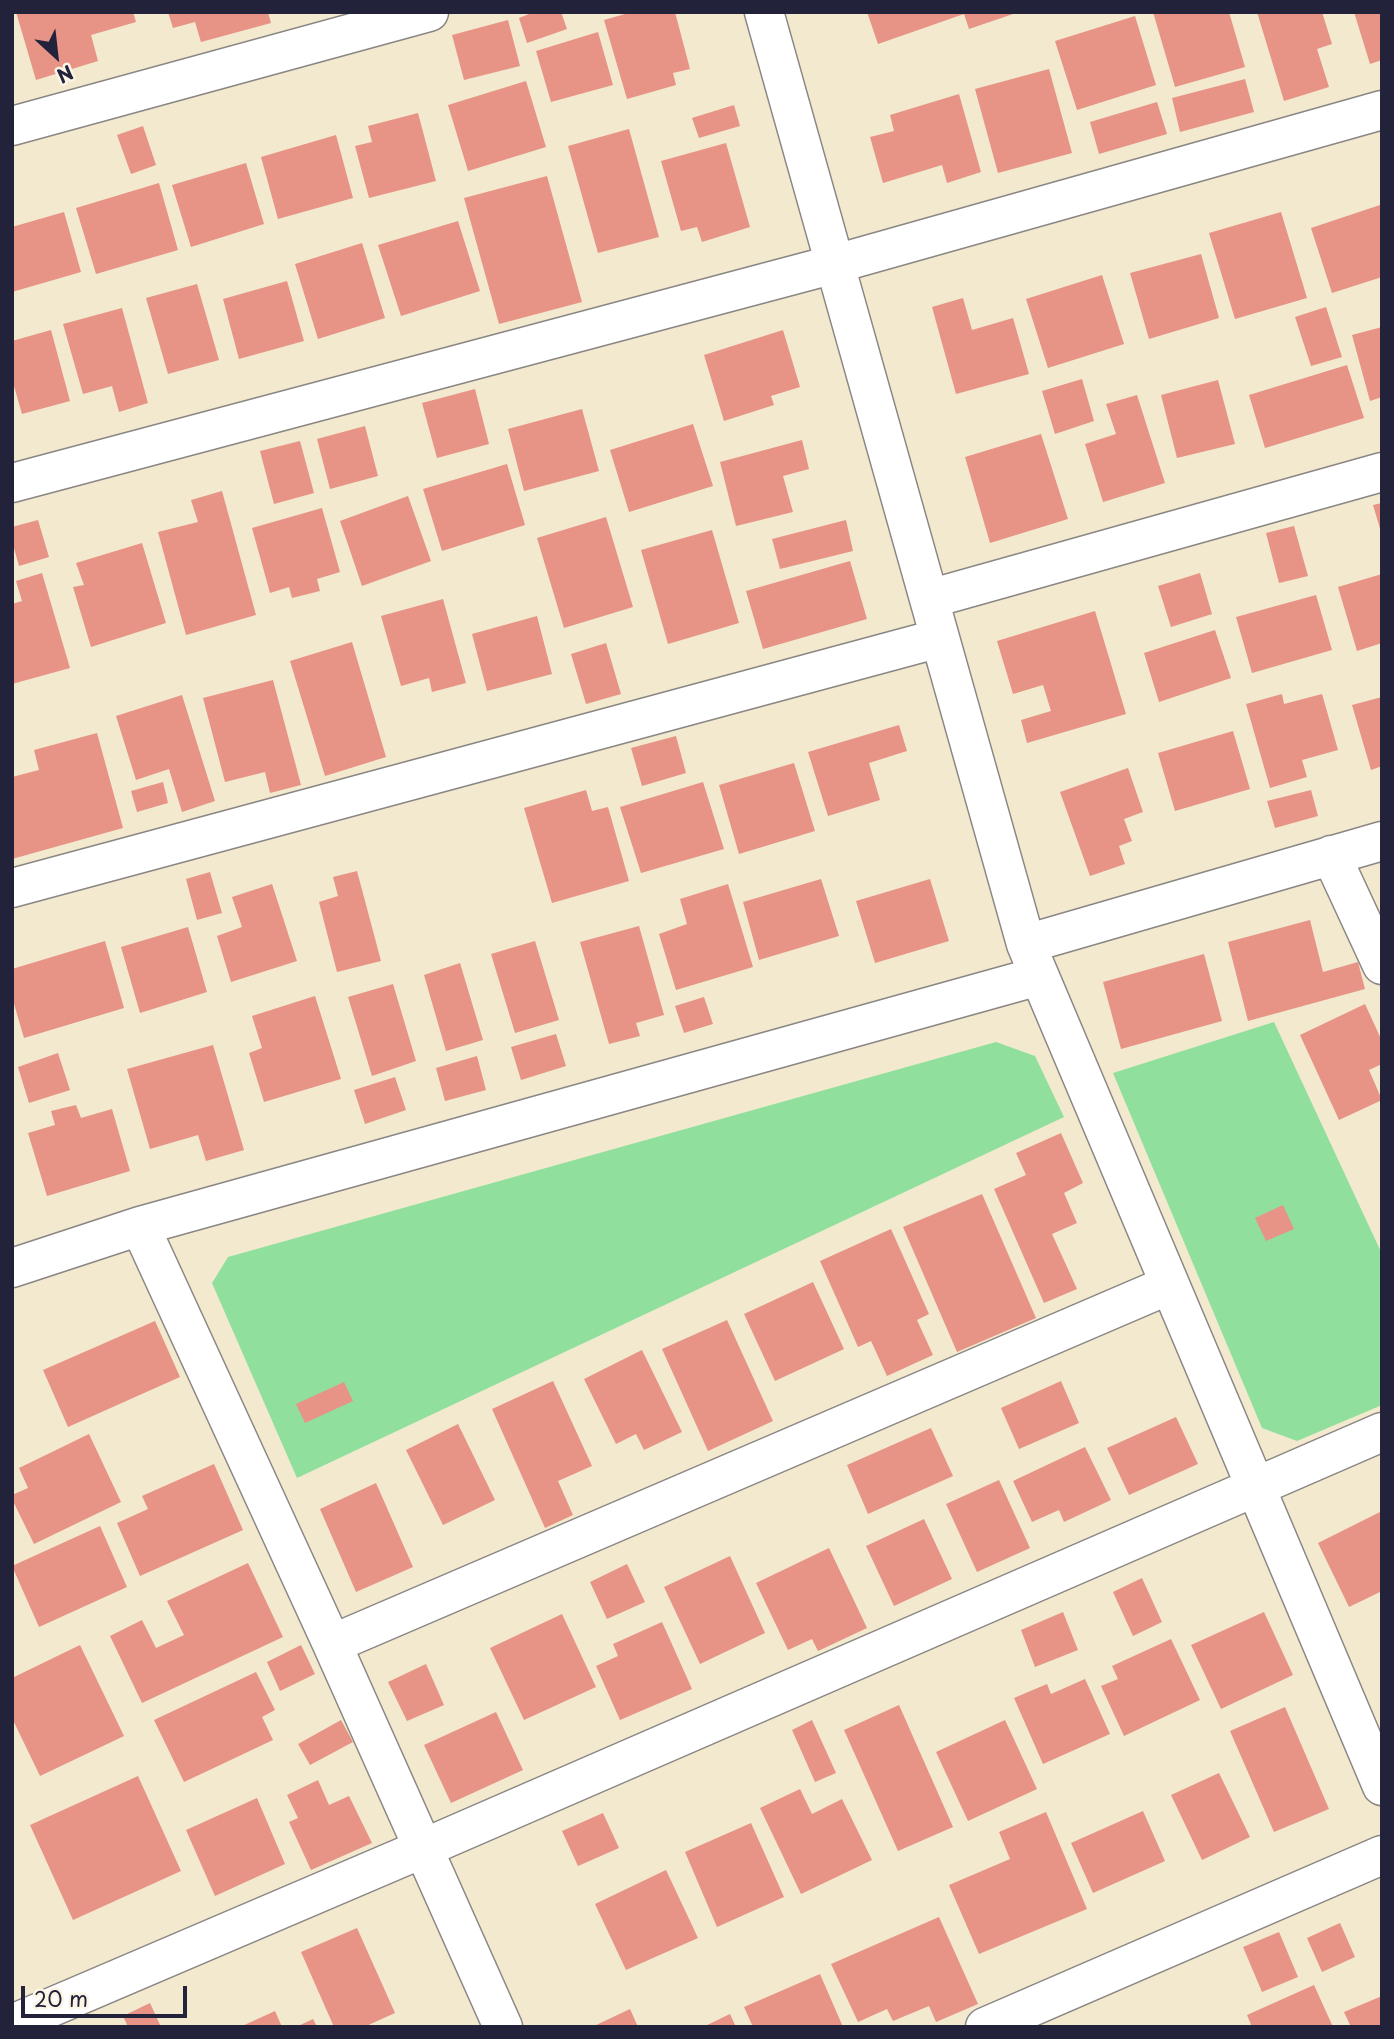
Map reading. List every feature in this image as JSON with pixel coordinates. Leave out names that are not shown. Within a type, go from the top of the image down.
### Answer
[{"type":"street","points":[[12,126],[429,12]]},
{"type":"street","points":[[764,12],[1033,960],[1382,1786]]},
{"type":"street","points":[[12,483],[835,264],[1382,110]]},
{"type":"street","points":[[929,599],[1382,472]]},
{"type":"street","points":[[12,888],[940,638]]},
{"type":"street","points":[[12,1268],[141,1226],[1033,960],[1331,855],[1382,841]]},
{"type":"street","points":[[1331,855],[1382,965]]},
{"type":"street","points":[[141,1226],[503,2027]]},
{"type":"street","points":[[332,1644],[1169,1285]]},
{"type":"street","points":[[12,2024],[1382,1432]]},
{"type":"street","points":[[985,2027],[1382,1854]]},
{"type":"green space","points":[[1274,1022],[1382,1254],[1382,1405],[1297,1441],[1262,1428],[1113,1073]]},
{"type":"green space","points":[[996,1042],[1035,1056],[1064,1117],[297,1478],[212,1283],[228,1257]]},
{"type":"building","points":[[16,12],[133,12],[136,22],[91,35],[98,61],[36,80]]},
{"type":"building","points":[[168,12],[268,12],[271,23],[201,42],[195,22],[173,28]]},
{"type":"building","points":[[534,12],[561,12],[567,29],[527,43],[519,18]]},
{"type":"building","points":[[632,12],[675,12],[690,69],[673,73],[676,85],[627,99],[604,20]]},
{"type":"building","points":[[867,12],[1016,13],[969,29],[964,14],[878,44]]},
{"type":"building","points":[[1153,12],[1229,12],[1245,67],[1175,87]]},
{"type":"building","points":[[1257,12],[1322,12],[1332,44],[1317,49],[1329,87],[1284,101]]},
{"type":"building","points":[[1354,12],[1382,12],[1382,60],[1370,64]]},
{"type":"building","points":[[1135,16],[1156,85],[1077,110],[1055,41]]},
{"type":"building","points":[[508,20],[520,66],[464,80],[452,35]]},
{"type":"building","points":[[598,32],[613,85],[551,102],[536,51]]},
{"type":"building","points":[[1049,69],[1072,153],[998,173],[975,89]]},
{"type":"building","points":[[1245,79],[1254,112],[1180,132],[1172,98]]},
{"type":"building","points":[[526,81],[546,147],[468,171],[448,105]]},
{"type":"building","points":[[959,94],[981,172],[947,183],[942,165],[883,183],[870,137],[894,131],[890,115]]},
{"type":"building","points":[[1157,102],[1167,134],[1099,154],[1090,122]]},
{"type":"building","points":[[734,105],[740,126],[699,138],[692,118]]},
{"type":"building","points":[[418,113],[436,181],[369,198],[355,146],[372,142],[368,126]]},
{"type":"building","points":[[143,126],[156,165],[131,174],[117,135]]},
{"type":"building","points":[[629,129],[659,237],[598,253],[568,146]]},
{"type":"building","points":[[336,135],[353,198],[278,219],[261,157]]},
{"type":"building","points":[[726,143],[750,227],[702,242],[697,227],[681,231],[661,161]]},
{"type":"building","points":[[246,163],[264,224],[191,247],[172,185]]},
{"type":"building","points":[[547,176],[582,302],[499,324],[464,198]]},
{"type":"building","points":[[159,183],[178,250],[96,274],[76,208]]},
{"type":"building","points":[[1380,205],[1382,277],[1332,293],[1311,228]]},
{"type":"building","points":[[64,212],[81,272],[12,292],[12,227]]},
{"type":"building","points":[[1281,212],[1307,298],[1235,319],[1209,233]]},
{"type":"building","points":[[458,221],[480,291],[401,316],[378,245]]},
{"type":"building","points":[[362,243],[385,318],[318,339],[295,264]]},
{"type":"building","points":[[1201,254],[1219,318],[1149,339],[1130,273]]},
{"type":"building","points":[[1102,275],[1124,344],[1048,368],[1026,299]]},
{"type":"building","points":[[287,281],[304,341],[239,359],[223,299]]},
{"type":"building","points":[[197,284],[219,360],[168,374],[146,298]]},
{"type":"building","points":[[963,298],[972,330],[1013,318],[1029,374],[956,394],[932,307]]},
{"type":"building","points":[[1326,307],[1342,357],[1311,366],[1295,317]]},
{"type":"building","points":[[122,308],[148,403],[119,412],[112,386],[83,394],[63,324]]},
{"type":"building","points":[[1382,327],[1382,397],[1370,401],[1352,335]]},
{"type":"building","points":[[51,330],[70,401],[22,414],[12,379],[12,341]]},
{"type":"building","points":[[783,330],[800,387],[771,396],[774,405],[724,421],[704,355]]},
{"type":"building","points":[[1347,365],[1364,418],[1265,448],[1249,395]]},
{"type":"building","points":[[1082,379],[1094,421],[1055,434],[1042,391]]},
{"type":"building","points":[[1218,380],[1235,444],[1177,458],[1161,395]]},
{"type":"building","points":[[475,389],[489,444],[437,458],[422,403]]},
{"type":"building","points":[[1137,395],[1165,483],[1103,502],[1085,444],[1116,434],[1106,404]]},
{"type":"building","points":[[582,409],[599,471],[524,491],[508,429]]},
{"type":"building","points":[[693,424],[713,486],[629,512],[610,450]]},
{"type":"building","points":[[365,426],[378,476],[330,489],[317,439]]},
{"type":"building","points":[[1041,434],[1068,519],[990,543],[965,457]]},
{"type":"building","points":[[802,440],[809,469],[783,476],[793,512],[736,526],[720,462]]},
{"type":"building","points":[[300,441],[314,493],[274,504],[260,451]]},
{"type":"building","points":[[507,464],[525,525],[442,551],[423,489]]},
{"type":"building","points":[[222,491],[256,615],[186,635],[158,532],[198,522],[191,500]]},
{"type":"building","points":[[408,496],[431,561],[362,586],[340,521]]},
{"type":"building","points":[[1382,503],[1382,532],[1381,532],[1373,505]]},
{"type":"building","points":[[322,508],[340,572],[317,579],[320,591],[292,598],[289,587],[270,593],[252,528]]},
{"type":"building","points":[[606,517],[633,607],[564,628],[537,538]]},
{"type":"building","points":[[38,520],[49,557],[19,566],[12,541],[12,527]]},
{"type":"building","points":[[846,520],[853,551],[780,569],[772,539]]},
{"type":"building","points":[[1294,526],[1308,576],[1279,583],[1266,533]]},
{"type":"building","points":[[712,530],[739,623],[668,644],[641,550]]},
{"type":"building","points":[[142,543],[166,623],[91,647],[73,587],[84,585],[76,563]]},
{"type":"building","points":[[850,561],[867,619],[763,649],[746,591]]},
{"type":"building","points":[[42,573],[70,668],[12,684],[12,604],[22,601],[16,581]]},
{"type":"building","points":[[1200,573],[1212,614],[1171,627],[1158,586]]},
{"type":"building","points":[[1382,574],[1382,643],[1357,651],[1338,587]]},
{"type":"building","points":[[1316,595],[1332,650],[1252,673],[1236,617]]},
{"type":"building","points":[[443,599],[466,683],[432,692],[429,678],[401,686],[381,616]]},
{"type":"building","points":[[1095,611],[1126,714],[1027,743],[1021,720],[1051,711],[1043,685],[1013,694],[997,641]]},
{"type":"building","points":[[537,616],[552,674],[487,691],[472,634]]},
{"type":"building","points":[[1215,630],[1231,678],[1159,702],[1144,653]]},
{"type":"building","points":[[352,642],[386,757],[325,776],[290,661]]},
{"type":"building","points":[[606,643],[621,694],[586,704],[571,654]]},
{"type":"building","points":[[273,680],[301,785],[270,793],[265,772],[225,782],[203,698]]},
{"type":"building","points":[[1282,694],[1284,704],[1322,694],[1338,750],[1302,760],[1307,777],[1270,788],[1246,704]]},
{"type":"building","points":[[182,695],[215,801],[182,812],[169,769],[136,780],[116,716]]},
{"type":"building","points":[[1382,697],[1382,766],[1371,770],[1352,705]]},
{"type":"building","points":[[899,725],[907,751],[869,763],[880,800],[828,816],[808,752]]},
{"type":"building","points":[[1233,731],[1250,789],[1175,811],[1158,753]]},
{"type":"building","points":[[97,733],[123,828],[12,859],[12,777],[39,770],[34,750]]},
{"type":"building","points":[[676,736],[686,773],[642,786],[631,748]]},
{"type":"building","points":[[794,763],[815,831],[739,854],[719,785]]},
{"type":"building","points":[[1128,768],[1143,812],[1124,819],[1132,841],[1119,846],[1125,864],[1090,876],[1060,792]]},
{"type":"building","points":[[163,782],[168,803],[137,812],[131,791]]},
{"type":"building","points":[[703,782],[724,849],[641,873],[620,807]]},
{"type":"building","points":[[586,790],[592,811],[608,807],[629,881],[552,903],[524,808]]},
{"type":"building","points":[[1311,790],[1318,816],[1275,828],[1267,801]]},
{"type":"building","points":[[357,871],[381,961],[337,972],[319,902],[338,896],[333,877]]},
{"type":"building","points":[[210,872],[222,913],[197,920],[186,879]]},
{"type":"building","points":[[821,879],[839,936],[759,960],[743,902]]},
{"type":"building","points":[[930,879],[949,941],[875,963],[856,901]]},
{"type":"building","points":[[272,884],[297,961],[231,982],[217,936],[242,927],[232,897]]},
{"type":"building","points":[[728,884],[753,967],[676,990],[659,934],[687,924],[680,899]]},
{"type":"building","points":[[1310,920],[1323,972],[1358,962],[1365,989],[1248,1021],[1228,942]]},
{"type":"building","points":[[639,926],[664,1015],[636,1023],[640,1036],[609,1044],[580,942]]},
{"type":"building","points":[[188,927],[207,992],[140,1013],[121,947]]},
{"type":"building","points":[[105,941],[124,1008],[24,1038],[12,997],[12,969]]},
{"type":"building","points":[[535,941],[559,1020],[515,1033],[491,954]]},
{"type":"building","points":[[1204,954],[1222,1021],[1121,1049],[1103,982]]},
{"type":"building","points":[[460,963],[483,1040],[446,1051],[424,975]]},
{"type":"building","points":[[393,984],[416,1061],[372,1076],[348,997]]},
{"type":"building","points":[[315,996],[341,1079],[264,1102],[249,1053],[262,1048],[252,1016]]},
{"type":"building","points":[[704,997],[713,1024],[684,1033],[675,1006]]},
{"type":"building","points":[[1365,1004],[1382,1041],[1382,1064],[1369,1070],[1382,1100],[1339,1120],[1300,1035]]},
{"type":"building","points":[[556,1034],[566,1066],[521,1080],[511,1047]]},
{"type":"building","points":[[213,1045],[244,1150],[206,1161],[198,1135],[150,1149],[127,1069]]},
{"type":"building","points":[[58,1053],[70,1090],[29,1103],[18,1067]]},
{"type":"building","points":[[477,1056],[486,1090],[445,1101],[436,1068]]},
{"type":"building","points":[[395,1077],[406,1110],[365,1124],[354,1090]]},
{"type":"building","points":[[76,1105],[81,1118],[112,1109],[130,1171],[47,1196],[28,1133],[55,1125],[51,1111]]},
{"type":"building","points":[[1061,1133],[1083,1183],[1064,1193],[1077,1223],[1052,1234],[1077,1289],[1044,1303],[994,1189],[1026,1175],[1016,1153]]},
{"type":"building","points":[[982,1194],[1036,1318],[957,1352],[903,1227]]},
{"type":"building","points":[[1283,1205],[1294,1229],[1266,1241],[1255,1218]]},
{"type":"building","points":[[891,1229],[929,1314],[917,1320],[933,1355],[887,1376],[871,1341],[858,1347],[820,1261]]},
{"type":"building","points":[[813,1282],[844,1349],[775,1381],[744,1314]]},
{"type":"building","points":[[727,1320],[773,1421],[708,1451],[662,1349]]},
{"type":"building","points":[[155,1321],[180,1377],[68,1427],[43,1370]]},
{"type":"building","points":[[642,1350],[682,1432],[644,1450],[636,1434],[616,1444],[584,1379]]},
{"type":"building","points":[[553,1381],[592,1466],[558,1481],[573,1515],[545,1528],[492,1409]]},
{"type":"building","points":[[1061,1381],[1079,1423],[1019,1449],[1001,1408]]},
{"type":"building","points":[[344,1382],[353,1401],[305,1423],[296,1404]]},
{"type":"building","points":[[1176,1417],[1198,1464],[1129,1495],[1107,1448]]},
{"type":"building","points":[[458,1424],[495,1500],[443,1525],[406,1450]]},
{"type":"building","points":[[931,1428],[953,1476],[868,1514],[847,1465]]},
{"type":"building","points":[[89,1434],[121,1502],[34,1544],[12,1499],[12,1495],[28,1488],[19,1468]]},
{"type":"building","points":[[1085,1447],[1111,1500],[1064,1522],[1059,1510],[1032,1522],[1013,1481]]},
{"type":"building","points":[[214,1464],[243,1530],[140,1576],[117,1523],[148,1509],[142,1496]]},
{"type":"building","points":[[999,1480],[1030,1548],[977,1572],[946,1504]]},
{"type":"building","points":[[376,1483],[413,1567],[356,1592],[320,1509]]},
{"type":"building","points":[[1382,1511],[1382,1591],[1349,1607],[1318,1543]]},
{"type":"building","points":[[924,1519],[952,1579],[894,1606],[866,1546]]},
{"type":"building","points":[[100,1526],[127,1587],[39,1627],[12,1566]]},
{"type":"building","points":[[829,1548],[867,1628],[818,1651],[812,1639],[788,1650],[756,1583]]},
{"type":"building","points":[[730,1556],[765,1633],[700,1664],[664,1587]]},
{"type":"building","points":[[248,1563],[283,1637],[142,1703],[110,1636],[142,1620],[156,1648],[184,1635],[167,1601]]},
{"type":"building","points":[[627,1564],[645,1602],[607,1619],[590,1582]]},
{"type":"building","points":[[1142,1578],[1162,1622],[1133,1636],[1113,1592]]},
{"type":"building","points":[[1063,1612],[1078,1650],[1035,1667],[1021,1630]]},
{"type":"building","points":[[1264,1612],[1293,1675],[1221,1709],[1191,1645]]},
{"type":"building","points":[[562,1614],[596,1687],[524,1720],[490,1648]]},
{"type":"building","points":[[662,1622],[692,1689],[620,1720],[596,1666],[618,1656],[613,1644]]},
{"type":"building","points":[[1171,1639],[1200,1700],[1124,1736],[1101,1686],[1118,1679],[1112,1666]]},
{"type":"building","points":[[80,1645],[124,1736],[40,1776],[12,1718],[12,1678]]},
{"type":"building","points":[[301,1645],[315,1674],[280,1691],[267,1662]]},
{"type":"building","points":[[426,1664],[444,1705],[407,1721],[388,1682]]},
{"type":"building","points":[[256,1672],[275,1710],[262,1717],[273,1740],[184,1782],[154,1720]]},
{"type":"building","points":[[1085,1679],[1110,1734],[1043,1764],[1014,1698],[1047,1684],[1051,1694]]},
{"type":"building","points":[[899,1705],[953,1827],[898,1851],[844,1730]]},
{"type":"building","points":[[1285,1707],[1329,1809],[1274,1832],[1230,1731]]},
{"type":"building","points":[[496,1712],[523,1770],[451,1803],[424,1745]]},
{"type":"building","points":[[341,1720],[353,1742],[310,1765],[298,1744]]},
{"type":"building","points":[[812,1720],[836,1773],[815,1782],[792,1730]]},
{"type":"building","points":[[1005,1720],[1037,1789],[968,1821],[936,1752]]},
{"type":"building","points":[[1219,1773],[1250,1837],[1202,1860],[1171,1795]]},
{"type":"building","points":[[138,1776],[181,1871],[73,1920],[30,1825]]},
{"type":"building","points":[[318,1780],[329,1805],[349,1796],[372,1843],[311,1870],[289,1822],[298,1818],[287,1795]]},
{"type":"building","points":[[800,1789],[812,1814],[842,1799],[872,1860],[801,1894],[760,1808]]},
{"type":"building","points":[[257,1798],[285,1864],[215,1896],[186,1830]]},
{"type":"building","points":[[1143,1811],[1165,1861],[1093,1893],[1071,1843]]},
{"type":"building","points":[[1046,1812],[1087,1909],[979,1954],[949,1885],[1010,1859],[999,1832]]},
{"type":"building","points":[[603,1813],[619,1848],[578,1866],[562,1831]]},
{"type":"building","points":[[751,1823],[784,1897],[717,1927],[685,1852]]},
{"type":"building","points":[[666,1870],[698,1938],[626,1970],[595,1904]]},
{"type":"building","points":[[939,1917],[978,2004],[936,2022],[929,2006],[893,2021],[887,2009],[858,2022],[831,1964]]},
{"type":"building","points":[[1340,1923],[1355,1957],[1322,1972],[1307,1938]]},
{"type":"building","points":[[357,1928],[395,2013],[364,2027],[334,2027],[301,1952]]},
{"type":"building","points":[[1279,1932],[1298,1977],[1262,1992],[1243,1947]]},
{"type":"building","points":[[820,1974],[843,2027],[753,2027],[744,2007]]},
{"type":"building","points":[[1314,1985],[1333,2027],[1252,2027],[1247,2015]]},
{"type":"building","points":[[1382,1996],[1382,2027],[1351,2027],[1344,2012]]},
{"type":"building","points":[[150,2003],[161,2027],[128,2027],[123,2016]]},
{"type":"building","points":[[630,2009],[638,2027],[592,2027]]},
{"type":"building","points":[[275,2011],[282,2027],[240,2027]]},
{"type":"building","points":[[730,2014],[736,2027],[703,2027]]},
{"type":"building","points":[[313,2019],[317,2027],[296,2027]]}]
